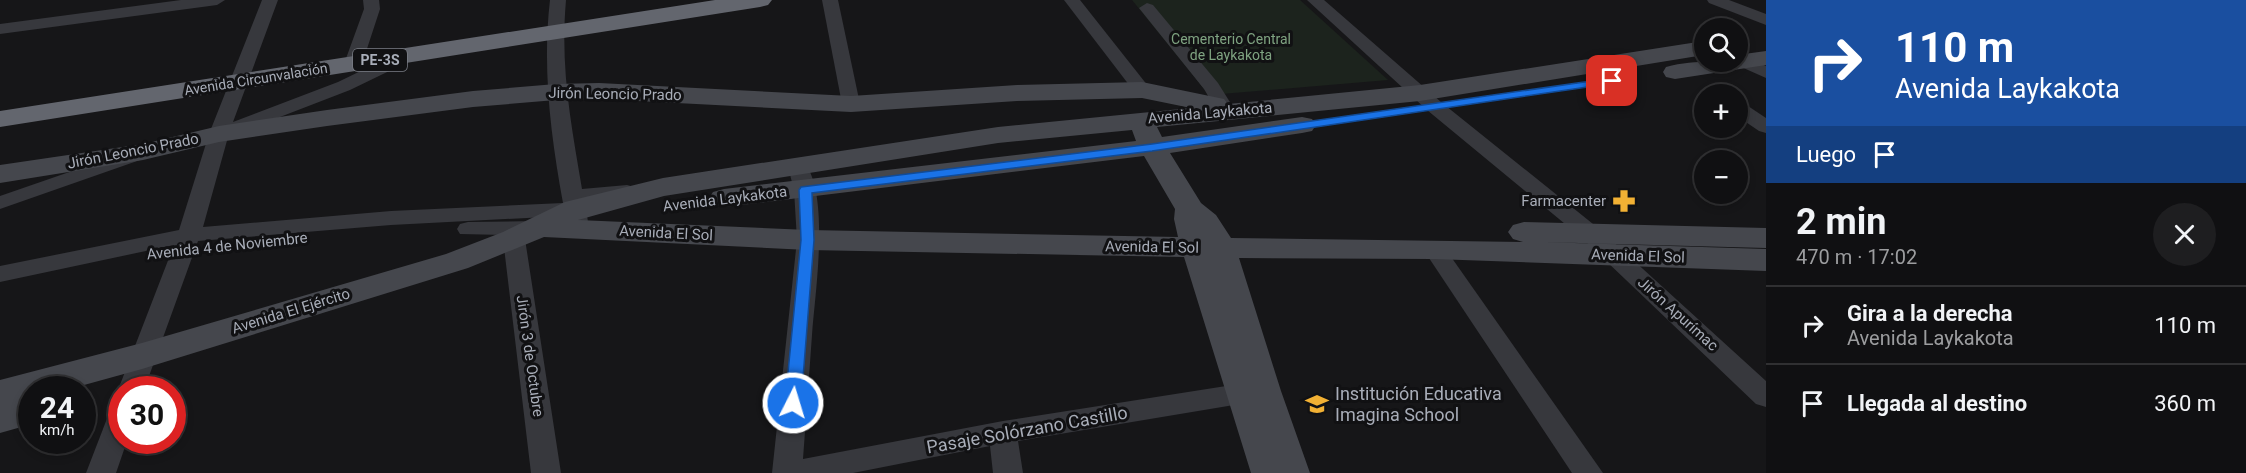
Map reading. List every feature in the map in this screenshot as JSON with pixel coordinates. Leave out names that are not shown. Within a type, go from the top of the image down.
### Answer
[{"type":"highway","name":"Avenida Circunvalación","points":[[0,119],[238,81],[348,75],[408,55],[760,0]]},
{"type":"street","points":[[76,19],[89,0]]},
{"type":"street","points":[[0,29],[214,0]]},
{"type":"street","points":[[136,375],[186,242],[219,134],[270,0]]},
{"type":"street","points":[[327,118],[348,75],[372,9],[371,0]]},
{"type":"street","points":[[558,0],[555,32],[556,92],[576,211]]},
{"type":"street","points":[[830,0],[851,104]]},
{"type":"street","points":[[1072,0],[1142,90],[1141,120],[1152,147],[1202,232],[1254,392],[1290,473]]},
{"type":"street","name":"Jirón Apurímac","points":[[1315,0],[1427,100],[1590,233],[1766,397]]},
{"type":"street","points":[[1715,0],[1766,20]]},
{"type":"street","points":[[1147,8],[1228,109]]},
{"type":"street","name":"Avenida Laykakota","points":[[804,204],[998,135],[1228,109],[1427,100],[1753,59],[1766,38]]},
{"type":"street","name":"Avenida Laykakota","points":[[576,211],[663,187],[804,204],[1014,164],[1152,147],[1427,100],[1694,50]]},
{"type":"street","points":[[219,134],[348,75]]},
{"type":"street","name":"Jirón Leoncio Prado","points":[[0,174],[143,152],[219,134],[327,118],[473,99],[556,92],[599,91],[851,104],[1017,93],[1142,90],[1228,109]]},
{"type":"street","points":[[1748,115],[1766,127]]},
{"type":"street","points":[[998,135],[1014,164]]},
{"type":"street","points":[[0,203],[143,152]]},
{"type":"street","points":[[787,473],[804,204]]},
{"type":"street","name":"Avenida El Sol","points":[[576,211],[804,204],[1434,249],[1766,260]]},
{"type":"street","name":"Avenida El Sol","points":[[576,211],[632,213],[804,204]]},
{"type":"street","name":"Avenida 4 de Noviembre","points":[[0,285],[186,242],[387,224],[576,211]]},
{"type":"street","name":"Avenida El Ejército","points":[[96,389],[523,242],[576,211]]},
{"type":"street","points":[[387,224],[523,242]]},
{"type":"street","name":"Avenida El Sol","points":[[1202,232],[1590,233],[1766,238]]},
{"type":"street","points":[[0,274],[186,242]]},
{"type":"street","name":"Jirón 3 de Octubre","points":[[523,242],[546,473]]},
{"type":"street","points":[[1434,249],[1588,473]]},
{"type":"street","name":"Avenida El Ejército","points":[[0,394],[136,375]]},
{"type":"street","points":[[1254,392],[1271,473]]},
{"type":"street","name":"Pasaje Solórzano Castillo","points":[[793,473],[1004,432],[1254,392]]},
{"type":"street","points":[[0,418],[18,413]]},
{"type":"street","points":[[1004,432],[1008,473]]},
{"type":"street","points":[[101,473],[108,454]]},
{"type":"green space","name":"Cementerio Central de Laykakota","points":[[1132,0],[1300,0],[1388,80],[1209,95]]},
{"type":"place","name":"Farmacenter","points":[[1624,201]]},
{"type":"place","name":"Institución Educativa Imagina School","points":[[1317,404]]},
{"type":"route","points":[[793,403],[808,240],[805,190],[1152,147],[1612,81]]}]
